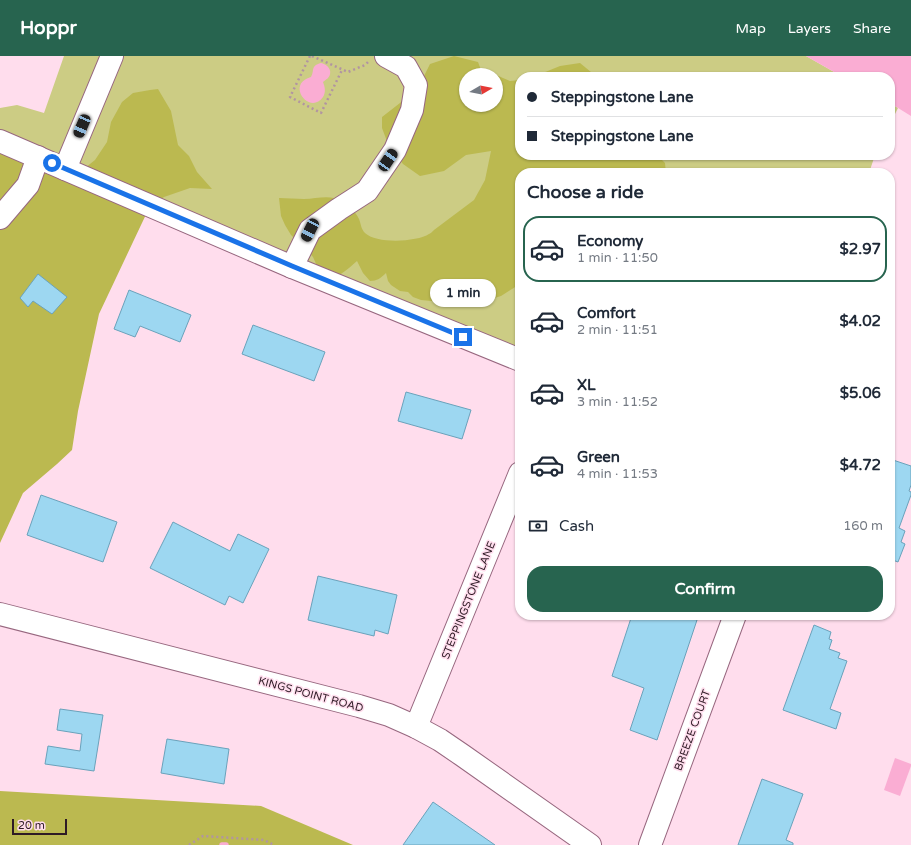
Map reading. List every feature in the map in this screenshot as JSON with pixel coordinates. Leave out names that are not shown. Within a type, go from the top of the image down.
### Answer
[{"type":"street","points":[[65,169],[112,56]]},
{"type":"street","points":[[292,266],[310,230],[367,191],[395,150],[412,110],[416,85],[406,67],[377,58]]},
{"type":"street","points":[[0,141],[292,266],[515,358]]},
{"type":"street","points":[[0,218],[28,185],[38,158]]},
{"type":"street","name":"STEPPINGSTONE LANE","points":[[416,727],[515,484]]},
{"type":"street","name":"KINGS POINT ROAD","points":[[0,614],[359,706],[389,716],[416,727],[440,740],[590,845]]},
{"type":"street","name":"BREEZE COURT","points":[[650,845],[733,620]]},
{"type":"path","points":[[342,70],[321,112],[290,98],[311,56],[348,72],[377,58]]},
{"type":"path","points":[[189,845],[203,836],[264,840],[274,845]]},
{"type":"shaded area","points":[[64,56],[806,56],[834,72],[515,72],[515,160],[873,160],[871,168],[515,168],[515,358],[0,141],[0,108],[17,105],[44,113]]},
{"type":"shaded area","points":[[454,56],[478,62],[480,68],[459,68],[459,112],[503,112],[503,78],[510,81],[515,80],[515,160],[662,160],[665,163],[666,168],[515,168],[515,287],[501,296],[473,305],[421,300],[413,297],[408,292],[400,291],[391,285],[388,281],[386,273],[379,279],[370,281],[363,273],[357,261],[344,272],[335,277],[317,266],[313,257],[291,235],[281,216],[279,198],[304,199],[326,197],[338,199],[355,213],[365,233],[370,237],[397,241],[415,239],[429,234],[474,200],[485,180],[491,151],[466,155],[444,171],[420,176],[403,164],[388,144],[382,128],[382,117],[400,103],[423,78],[430,64]]},
{"type":"shaded area","points":[[806,56],[911,56],[911,116],[895,106],[895,72],[834,72]]},
{"type":"shaded area","points":[[321,63],[329,68],[330,75],[323,82],[325,93],[323,97],[318,102],[312,103],[302,97],[300,86],[304,81],[311,77],[315,65]]},
{"type":"shaded area","points":[[580,63],[591,72],[545,72],[560,66]]},
{"type":"shaded area","points":[[158,89],[171,111],[178,145],[189,156],[197,172],[212,189],[190,188],[164,197],[150,206],[99,314],[78,411],[72,450],[23,493],[0,543],[0,141],[85,168],[95,160],[107,142],[111,122],[122,102],[133,93]]},
{"type":"shaded area","points":[[895,106],[898,108],[895,114]]},
{"type":"shaded area","points":[[895,758],[911,764],[900,796],[884,790]]},
{"type":"shaded area","points":[[0,791],[261,806],[353,845],[0,845]]},
{"type":"building","points":[[38,274],[67,297],[52,314],[33,301],[28,307],[20,298]]},
{"type":"building","points":[[129,290],[191,315],[180,342],[140,326],[135,337],[114,329]]},
{"type":"building","points":[[253,325],[325,352],[314,381],[242,354]]},
{"type":"building","points":[[406,392],[471,410],[462,439],[398,421]]},
{"type":"building","points":[[895,461],[911,466],[911,485],[909,491],[911,492],[911,495],[899,528],[905,531],[901,542],[905,544],[898,562],[895,561]]},
{"type":"building","points":[[41,495],[117,522],[103,562],[27,535]]},
{"type":"building","points":[[173,522],[230,551],[238,534],[269,549],[243,603],[229,596],[225,605],[150,568]]},
{"type":"building","points":[[318,576],[397,595],[388,634],[375,630],[374,636],[308,620]]},
{"type":"building","points":[[630,620],[697,620],[657,740],[630,730],[644,688],[612,676]]},
{"type":"building","points":[[814,625],[831,632],[829,639],[832,640],[829,649],[840,653],[838,658],[847,661],[830,709],[841,713],[836,729],[783,710]]},
{"type":"building","points":[[60,709],[103,715],[94,771],[45,764],[48,746],[80,751],[82,734],[57,730]]},
{"type":"building","points":[[167,739],[229,749],[224,784],[161,773]]},
{"type":"building","points":[[762,779],[803,794],[786,840],[793,843],[793,845],[738,845]]},
{"type":"building","points":[[433,802],[495,845],[403,845]]},
{"type":"route","points":[[52,163],[292,266],[463,337]]}]
